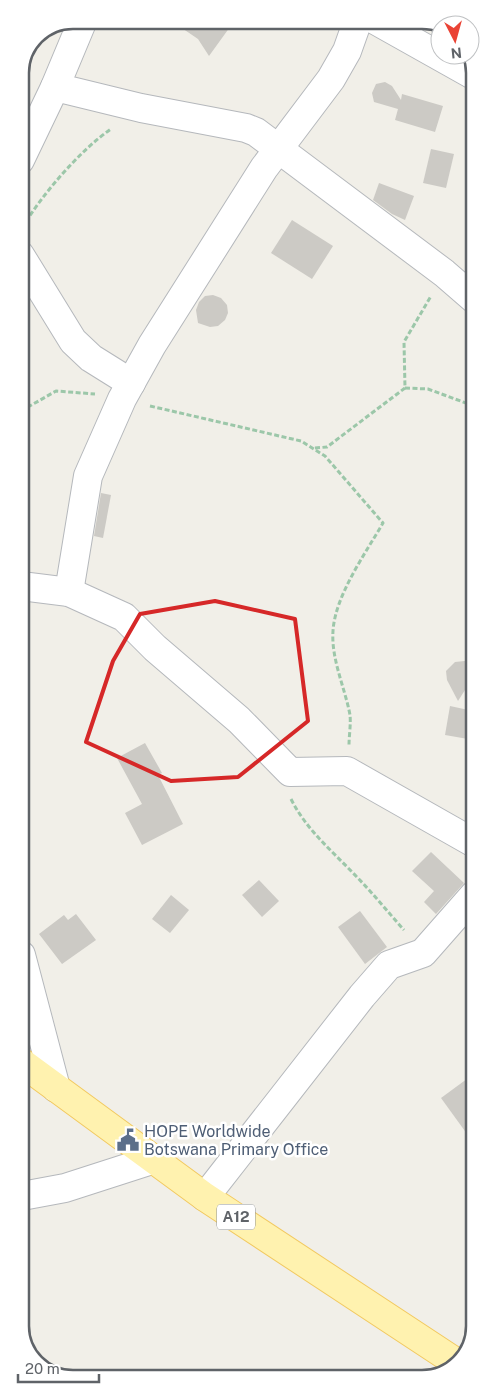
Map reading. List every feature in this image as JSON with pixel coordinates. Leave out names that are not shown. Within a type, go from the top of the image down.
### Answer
[{"type":"main road","name":"A12","points":[[29,1068],[155,1158],[205,1197],[450,1360]]},
{"type":"street","points":[[29,141],[55,88],[79,29]]},
{"type":"street","points":[[69,592],[88,476],[126,391],[177,305],[278,149],[331,79],[347,51],[355,29]]},
{"type":"street","points":[[391,29],[466,72]]},
{"type":"street","points":[[55,88],[141,108],[246,128],[256,132],[444,273],[466,292]]},
{"type":"street","points":[[29,270],[58,320],[73,341],[126,391]]},
{"type":"street","points":[[29,587],[69,592],[124,617],[154,648],[239,720],[290,772],[347,770],[466,838]]},
{"type":"street","points":[[205,1197],[362,996],[389,965],[423,953],[466,904]]},
{"type":"street","points":[[29,985],[56,1088]]},
{"type":"street","points":[[29,1195],[65,1188],[155,1158]]},
{"type":"path","points":[[29,219],[70,166],[98,138],[141,108]]},
{"type":"path","points":[[405,388],[404,342],[444,273]]},
{"type":"path","points":[[315,448],[328,447],[405,388],[428,389],[466,403]]},
{"type":"path","points":[[29,406],[56,391],[105,395],[126,391],[301,441],[325,456],[383,523],[358,566],[336,610],[332,633],[350,716],[347,770]]},
{"type":"path","points":[[290,772],[288,793],[298,814],[315,836],[354,874],[423,953]]},
{"type":"highlighted area","points":[[215,601],[295,619],[308,721],[238,777],[171,781],[86,742],[113,661],[140,614]]},
{"type":"building","points":[[183,29],[228,29],[209,56],[198,39]]},
{"type":"building","points":[[385,82],[392,86],[401,100],[402,94],[443,106],[435,132],[395,120],[398,109],[374,102],[372,93],[376,84]]},
{"type":"building","points":[[431,149],[454,154],[446,188],[423,183]]},
{"type":"building","points":[[379,183],[414,196],[405,220],[392,214],[373,200]]},
{"type":"building","points":[[292,220],[333,246],[312,279],[271,253]]},
{"type":"building","points":[[213,295],[221,298],[227,305],[228,313],[225,320],[218,326],[210,327],[198,323],[196,310],[199,302],[205,296]]},
{"type":"building","points":[[101,493],[111,495],[103,538],[94,536]]},
{"type":"building","points":[[466,661],[466,688],[458,701],[447,680],[446,671],[455,662]]},
{"type":"building","points":[[450,706],[466,709],[466,739],[445,735]]},
{"type":"building","points":[[145,743],[162,773],[158,775],[183,824],[142,845],[125,813],[142,804],[117,758]]},
{"type":"building","points":[[431,852],[464,883],[436,914],[424,902],[434,891],[412,871]]},
{"type":"building","points":[[259,880],[279,901],[262,917],[242,895]]},
{"type":"building","points":[[171,895],[189,910],[170,933],[152,919]]},
{"type":"building","points":[[360,911],[387,947],[365,964],[338,927]]},
{"type":"building","points":[[76,914],[96,940],[62,964],[39,934],[64,915],[68,920]]},
{"type":"building","points":[[466,1080],[466,1133],[441,1098]]},
{"type":"place","name":"HOPE Worldwide Botswana Primary Office","points":[[128,1140]]}]
